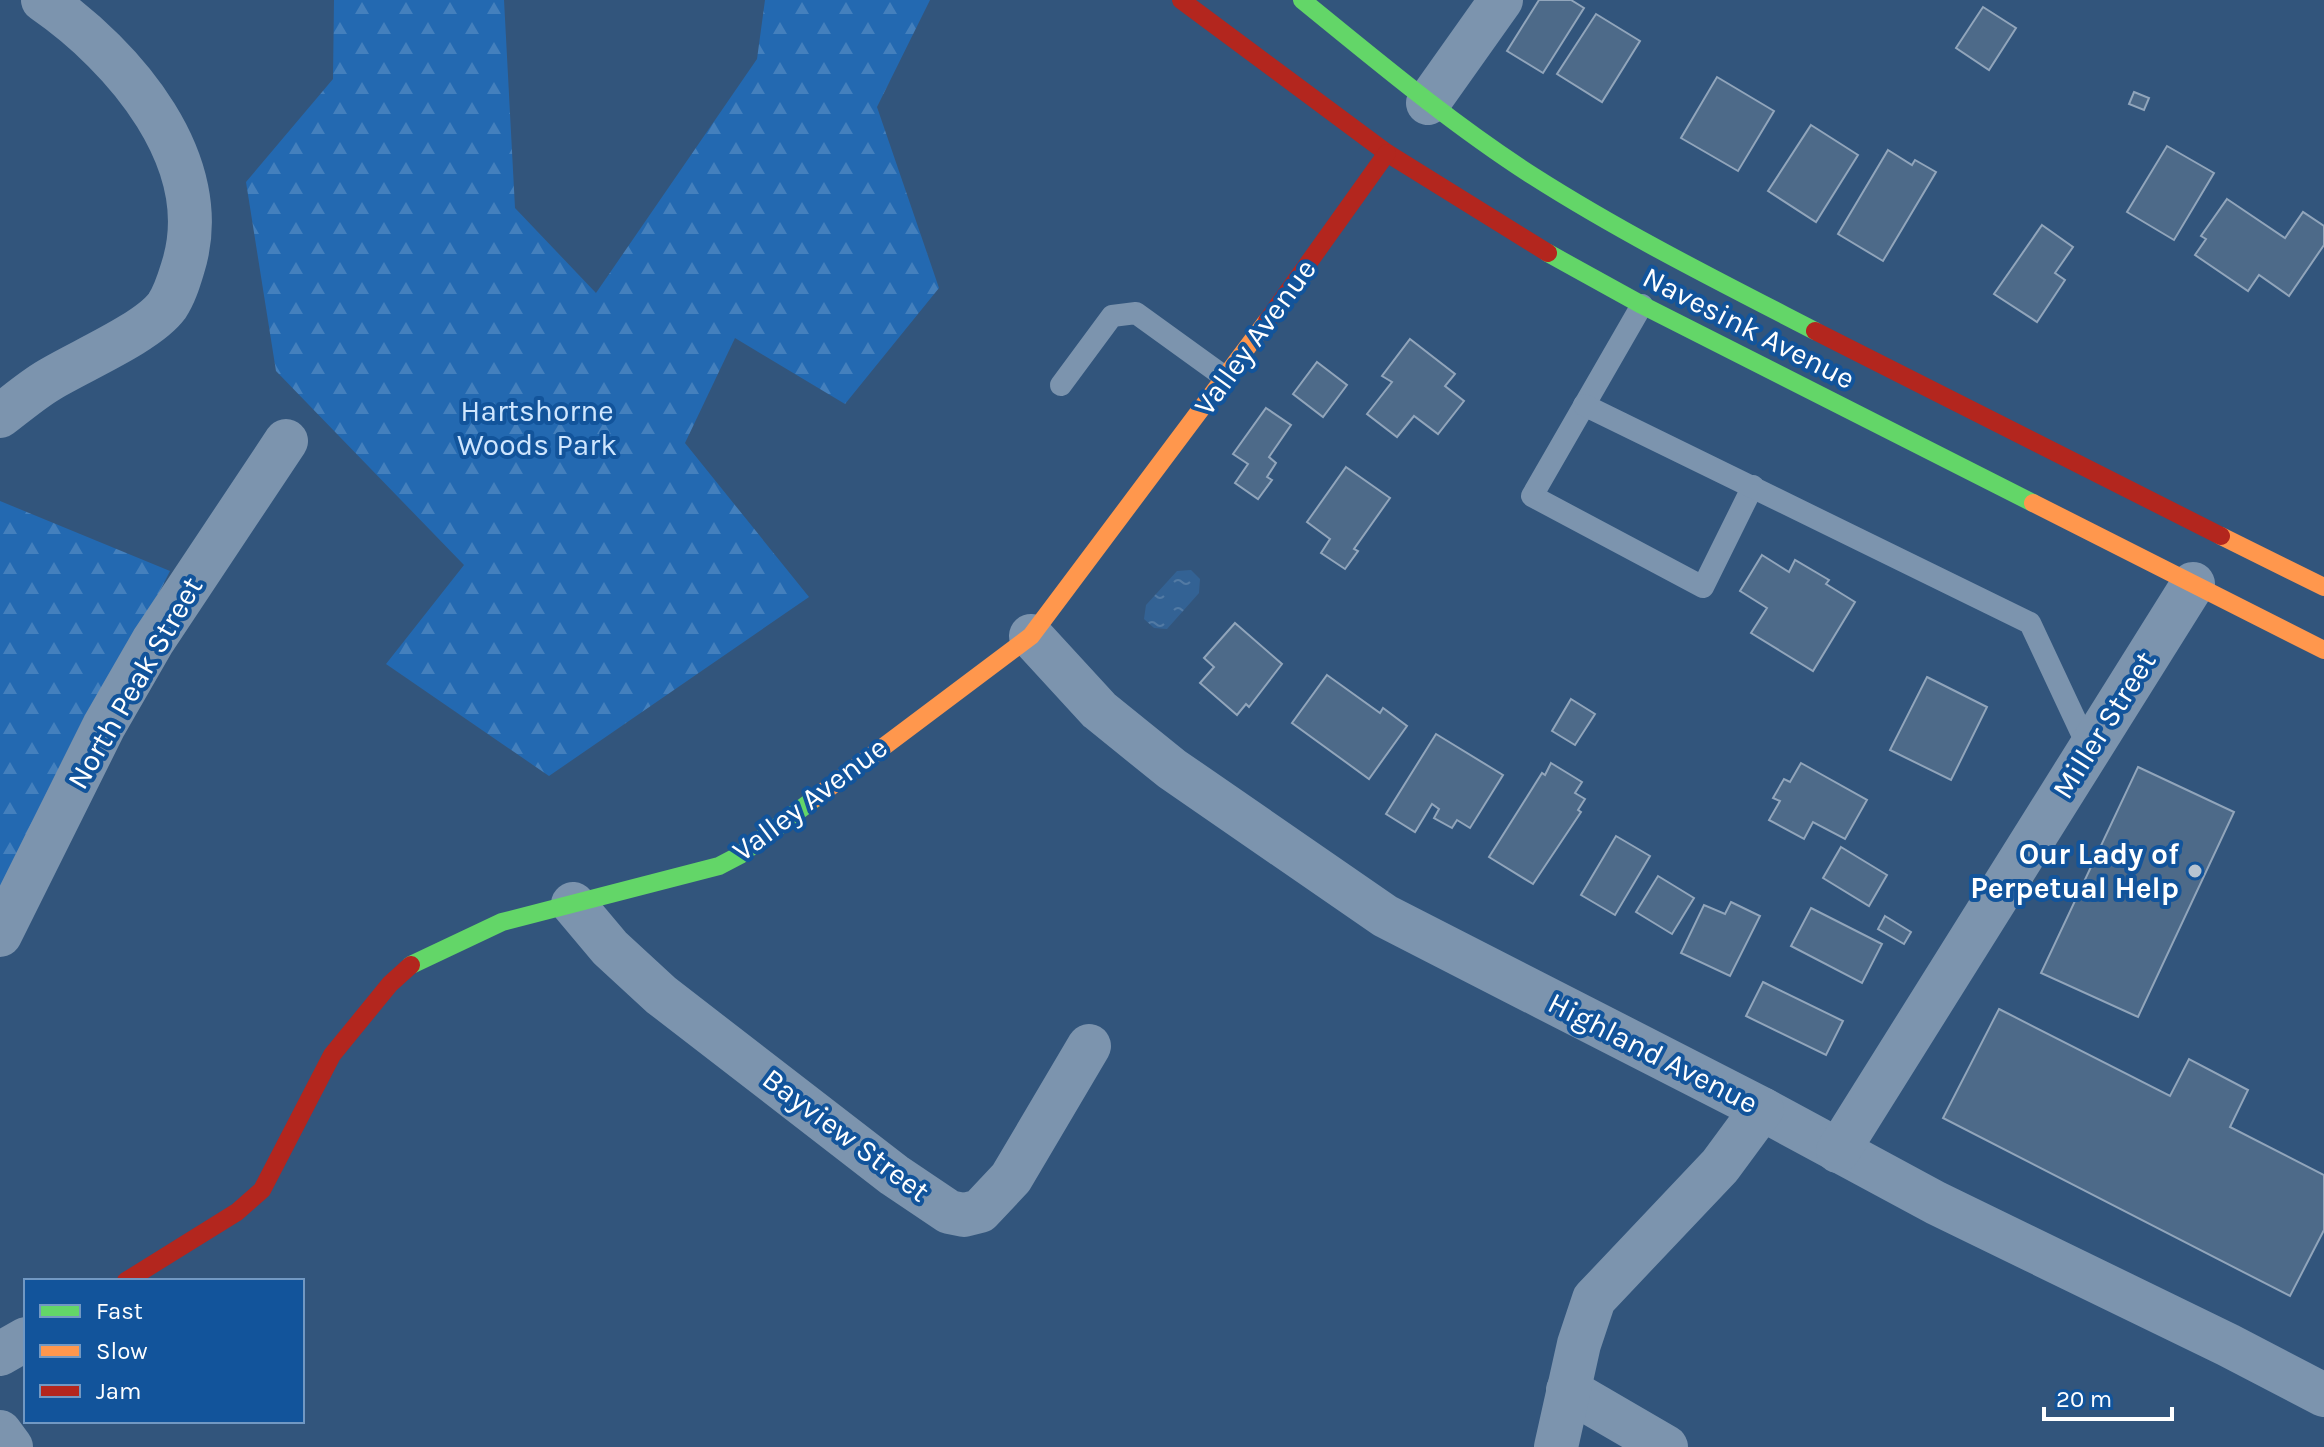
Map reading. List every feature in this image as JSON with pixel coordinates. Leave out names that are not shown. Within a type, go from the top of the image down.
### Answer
[{"type":"main road","name":"Navesink Avenue","points":[[1181,0],[1262,64],[1387,153],[1510,232],[1642,305],[2206,559],[2324,587]]},
{"type":"main road","name":"Navesink Avenue","points":[[1302,0],[1428,103],[1533,176],[1638,239],[1868,359],[2206,559],[2324,650]]},
{"type":"main road","name":"Valley Avenue","points":[[129,1279],[237,1212],[262,1190],[332,1055],[390,984],[418,959],[502,922],[719,866],[740,855],[1031,636],[1226,378],[1387,153]]},
{"type":"street","points":[[0,416],[48,380],[127,336],[166,308],[176,288],[191,233],[189,190],[169,136],[147,102],[99,47],[43,0]]},
{"type":"street","points":[[1428,103],[1501,0]]},
{"type":"street","name":"North Peak Street","points":[[0,935],[104,726],[153,641],[286,441]]},
{"type":"street","name":"Miller Street","points":[[1838,1151],[2206,559]]},
{"type":"street","name":"Highland Avenue","points":[[1031,636],[1099,710],[1172,769],[1385,916],[1838,1151],[2324,1395]]},
{"type":"street","name":"Bayview Street","points":[[573,904],[610,948],[661,995],[894,1175],[949,1212],[964,1215],[980,1211],[1011,1178],[1089,1046]]},
{"type":"street","points":[[1556,1447],[1568,1390],[1594,1299],[1720,1166],[1762,1109]]},
{"type":"street","points":[[0,1354],[24,1340]]},
{"type":"street","points":[[1568,1390],[1666,1447]]},
{"type":"street","points":[[0,1432],[11,1447]]},
{"type":"lane","points":[[1642,305],[1532,496],[1703,587],[1753,486]]},
{"type":"lane","points":[[1061,385],[1112,316],[1125,312],[1136,313],[1226,378]]},
{"type":"lane","points":[[1584,405],[2030,623],[2089,749]]},
{"type":"green space","name":"Hartshorne Woods Park","points":[[334,0],[504,0],[515,208],[596,293],[757,59],[765,0],[930,0],[877,107],[939,288],[845,404],[735,338],[685,443],[809,597],[549,776],[386,664],[464,565],[276,371],[246,182],[333,79]]},
{"type":"green space","points":[[0,501],[170,571],[0,912]]},
{"type":"water","points":[[1191,570],[1200,579],[1199,593],[1167,629],[1154,628],[1144,619],[1146,605],[1177,571]]},
{"type":"building","points":[[1539,0],[1571,0],[1584,8],[1543,73],[1507,51]]},
{"type":"building","points":[[1983,7],[2016,28],[1989,70],[1956,48]]},
{"type":"building","points":[[1596,14],[1640,41],[1602,102],[1557,74]]},
{"type":"building","points":[[1717,77],[1774,111],[1738,171],[1681,138]]},
{"type":"building","points":[[2134,92],[2149,98],[2144,110],[2129,104]]},
{"type":"building","points":[[1811,125],[1858,155],[1816,222],[1768,191]]},
{"type":"building","points":[[2167,146],[2214,173],[2174,240],[2127,212]]},
{"type":"building","points":[[1888,150],[1912,165],[1915,160],[1936,172],[1883,261],[1838,234]]},
{"type":"building","points":[[2227,199],[2285,238],[2303,212],[2324,226],[2324,245],[2289,296],[2259,275],[2248,291],[2195,255],[2206,239],[2201,236]]},
{"type":"building","points":[[2042,225],[2073,247],[2055,273],[2065,280],[2037,322],[1994,294]]},
{"type":"building","points":[[1410,339],[1455,374],[1445,386],[1464,401],[1438,434],[1414,416],[1397,437],[1367,414],[1392,382],[1382,376]]},
{"type":"building","points":[[1317,362],[1347,385],[1323,417],[1293,394]]},
{"type":"building","points":[[1266,408],[1291,425],[1269,457],[1276,463],[1267,477],[1272,480],[1258,499],[1235,483],[1248,464],[1233,454]]},
{"type":"building","points":[[1346,467],[1390,498],[1354,549],[1358,551],[1345,569],[1321,553],[1330,539],[1307,522]]},
{"type":"building","points":[[1762,555],[1789,572],[1795,560],[1829,580],[1826,584],[1855,602],[1813,671],[1751,633],[1767,608],[1740,591]]},
{"type":"building","points":[[1235,623],[1282,664],[1249,707],[1246,704],[1237,715],[1200,683],[1214,667],[1204,658]]},
{"type":"building","points":[[1327,675],[1380,713],[1383,708],[1407,726],[1369,779],[1292,723]]},
{"type":"building","points":[[1927,677],[1987,707],[1951,780],[1890,750]]},
{"type":"building","points":[[1571,699],[1595,714],[1575,745],[1552,731]]},
{"type":"building","points":[[1436,734],[1503,775],[1470,828],[1457,820],[1452,828],[1434,818],[1439,809],[1432,804],[1415,832],[1386,814]]},
{"type":"building","points":[[1551,763],[1582,782],[1575,793],[1585,799],[1578,810],[1581,812],[1533,884],[1489,857]]},
{"type":"building","points":[[1801,763],[1867,800],[1845,839],[1813,822],[1804,839],[1769,820],[1780,801],[1773,798],[1784,779],[1790,782]]},
{"type":"building","points":[[2138,767],[2234,812],[2138,1017],[2041,973]]},
{"type":"building","points":[[1616,836],[1650,856],[1615,915],[1581,895]]},
{"type":"building","points":[[1841,847],[1887,875],[1869,906],[1823,878]]},
{"type":"building","points":[[1658,876],[1694,898],[1672,934],[1636,912]]},
{"type":"building","points":[[1731,902],[1760,916],[1730,976],[1681,953],[1704,905],[1725,914]]},
{"type":"building","points":[[1811,908],[1882,944],[1862,983],[1791,946]]},
{"type":"building","points":[[1885,916],[1911,932],[1904,944],[1878,929]]},
{"type":"building","points":[[1763,982],[1843,1021],[1826,1055],[1746,1016]]},
{"type":"building","points":[[1999,1009],[2170,1096],[2189,1059],[2248,1090],[2230,1127],[2324,1175],[2324,1230],[2290,1296],[1943,1118]]},
{"type":"traffic: fast","points":[[1302,0],[1444,114],[1533,176],[1637,238],[1815,331]]},
{"type":"traffic: fast","points":[[1548,253],[1642,305],[2033,503]]},
{"type":"traffic: fast","points":[[411,965],[502,922],[719,866],[740,855],[814,799]]},
{"type":"traffic: slow","points":[[814,799],[1031,636],[1267,321]]},
{"type":"traffic: slow","points":[[2033,503],[2324,650]]},
{"type":"traffic: slow","points":[[2221,536],[2324,587]]},
{"type":"traffic: jam","points":[[1181,0],[1387,153],[1548,253]]},
{"type":"traffic: jam","points":[[1267,321],[1387,153]]},
{"type":"traffic: jam","points":[[1815,331],[2221,536]]},
{"type":"traffic: jam","points":[[129,1279],[237,1212],[262,1190],[332,1055],[390,984],[411,965]]},
{"type":"place","name":"Our Lady of Perpetual Help","points":[[2195,871]]}]
